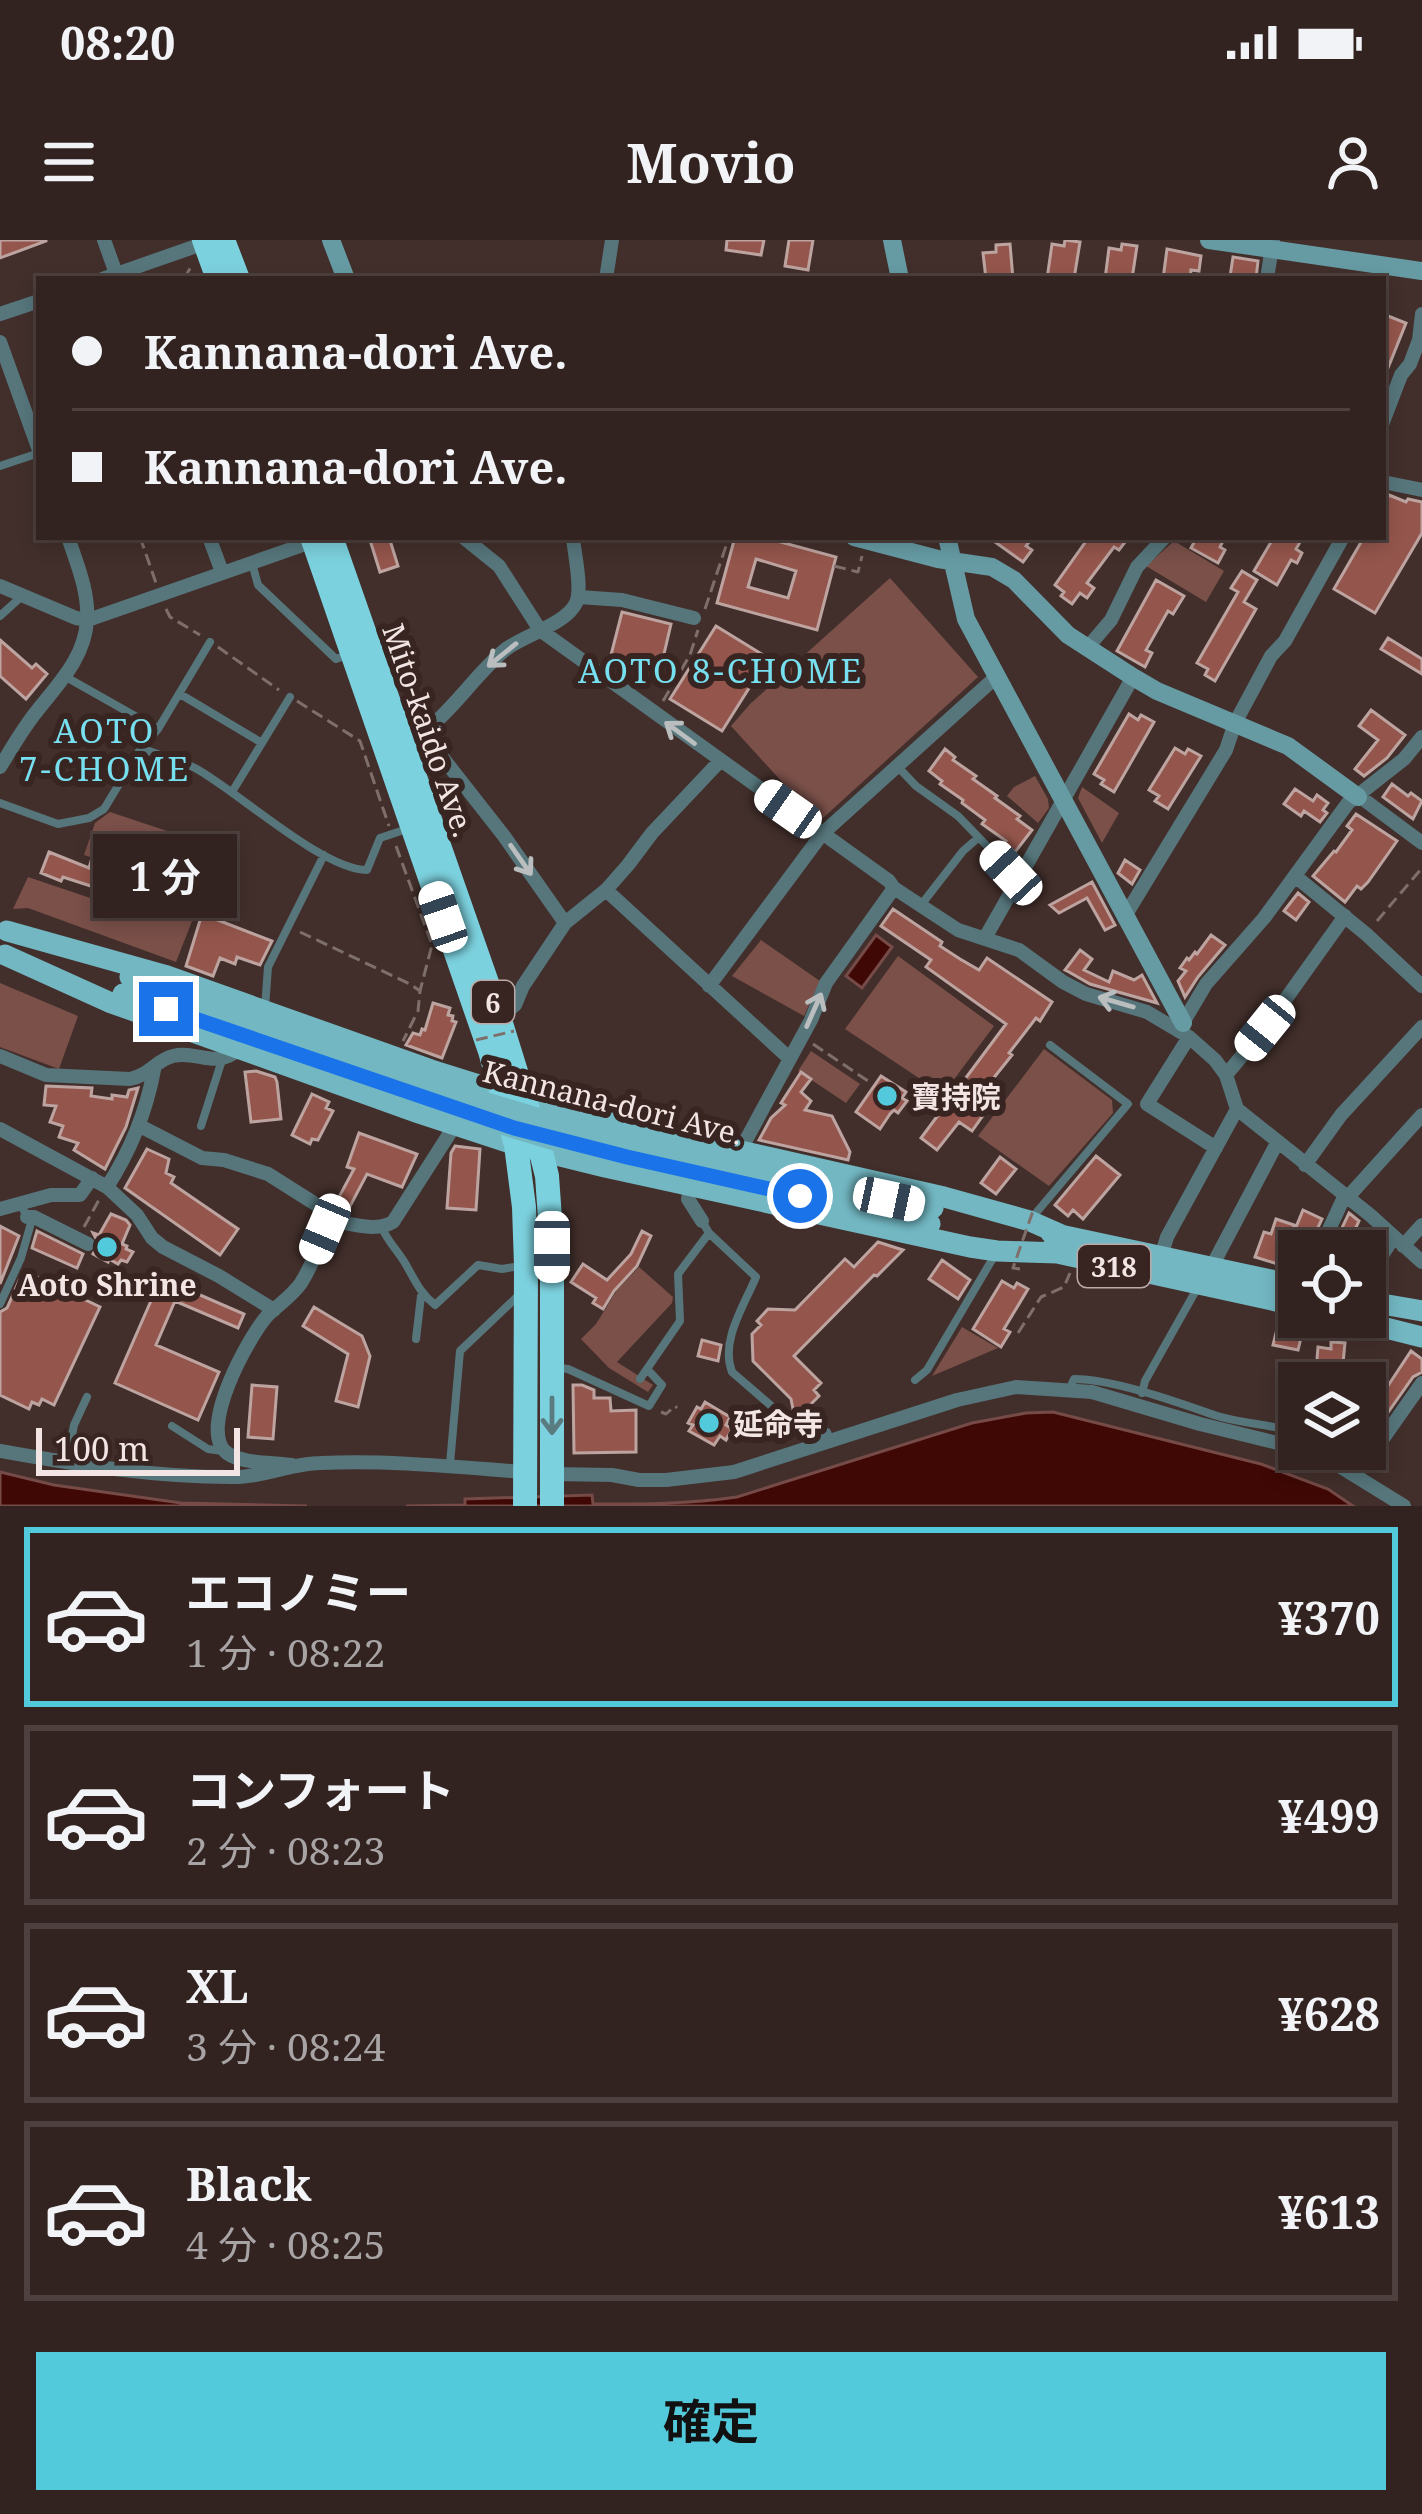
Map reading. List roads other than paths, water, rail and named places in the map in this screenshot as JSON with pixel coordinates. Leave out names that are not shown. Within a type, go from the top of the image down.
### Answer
[{"type":"highway","points":[[211,241],[217,276]]},
{"type":"highway","points":[[211,241],[236,276]]},
{"type":"highway","name":"Mito-kaido Ave.","points":[[321,540],[401,831],[483,1046],[542,1152],[552,1247],[552,1489]]},
{"type":"highway","name":"Mito-kaido Ave.","points":[[321,540],[413,739],[506,1024],[524,1207],[525,1488]]},
{"type":"main road","points":[[3,942],[145,969],[431,1070],[620,1125],[1032,1214],[1064,1253]]},
{"type":"main road","points":[[3,942],[109,1002],[230,1054],[542,1152],[997,1251],[1064,1253]]},
{"type":"main road","name":"Kannana-dori Ave.","points":[[3,942],[557,1124],[1064,1253],[1278,1284]]},
{"type":"main road","points":[[457,1078],[475,1071],[483,1046]]},
{"type":"main road","points":[[418,1113],[433,1104],[438,1078],[431,1070]]},
{"type":"main road","points":[[605,1167],[590,1151],[597,1127],[620,1125]]},
{"type":"main road","name":"Kannana-dori Ave.","points":[[1064,1253],[1161,1257],[1278,1299]]},
{"type":"main road","points":[[1386,1298],[1422,1311]]},
{"type":"main road","points":[[1386,1328],[1422,1337]]},
{"type":"street","points":[[104,240],[112,276]]},
{"type":"street","points":[[332,240],[345,276]]},
{"type":"street","points":[[606,276],[612,240]]},
{"type":"street","points":[[892,240],[898,276]]},
{"type":"street","points":[[1209,240],[1273,245],[1422,271]]},
{"type":"street","points":[[115,276],[211,241]]},
{"type":"street","points":[[1268,276],[1273,245]]},
{"type":"street","points":[[0,314],[36,302]]},
{"type":"street","points":[[1386,414],[1419,340],[1422,314]]},
{"type":"street","points":[[0,342],[36,444]]},
{"type":"street","points":[[1386,483],[1422,490]]},
{"type":"street","points":[[0,767],[77,657],[88,620],[84,585],[69,540]]},
{"type":"street","points":[[210,540],[222,572]]},
{"type":"street","points":[[0,586],[88,620],[314,540]]},
{"type":"street","points":[[467,540],[500,566],[541,630],[894,888],[958,930],[1019,950],[1086,994],[1148,1012],[1183,1030],[1226,1075],[1237,1109],[1422,1262]]},
{"type":"street","points":[[565,923],[504,836],[413,739],[509,647],[569,613],[579,597],[572,540]]},
{"type":"street","points":[[948,540],[967,619],[1183,1030]]},
{"type":"street","points":[[1088,647],[1111,620],[1137,567],[1162,540]]},
{"type":"street","points":[[1126,916],[1226,750],[1234,723],[1341,540]]},
{"type":"street","points":[[859,542],[1004,573],[1068,634],[1133,677],[1302,754],[1422,843]]},
{"type":"street","points":[[579,597],[622,600],[694,618]]},
{"type":"street","points":[[709,986],[822,834],[996,677]]},
{"type":"street","points":[[985,938],[1133,677]]},
{"type":"street","points":[[1216,1148],[1147,1104],[1206,984],[1264,918],[1348,803],[1404,759],[1422,737]]},
{"type":"street","points":[[506,1024],[523,986],[565,923],[606,890],[720,761]]},
{"type":"street","points":[[1295,876],[1422,986]]},
{"type":"street","points":[[740,1151],[826,983],[894,888]]},
{"type":"street","points":[[606,890],[789,1058]]},
{"type":"street","points":[[1226,1075],[1345,916]]},
{"type":"street","points":[[1305,1165],[1354,1100],[1422,1028]]},
{"type":"street","points":[[0,1056],[46,1075],[130,1079],[144,1077],[165,1058],[178,1054],[230,1054]]},
{"type":"street","points":[[104,1192],[140,1126],[154,1070]]},
{"type":"street","points":[[1161,1257],[1167,1237],[1237,1109]]},
{"type":"street","points":[[1329,1230],[1346,1196],[1422,1115]]},
{"type":"street","points":[[326,1222],[382,1228],[393,1222],[455,1125]]},
{"type":"street","points":[[140,1126],[202,1158],[268,1174],[317,1205],[326,1222],[304,1279],[265,1318],[221,1400],[218,1438],[224,1451],[234,1457],[301,1466]]},
{"type":"street","points":[[0,1129],[92,1178],[137,1215],[163,1247],[274,1310]]},
{"type":"street","points":[[1205,1276],[1277,1143]]},
{"type":"street","points":[[0,1209],[24,1210],[51,1195],[80,1195],[92,1178]]},
{"type":"street","points":[[691,1185],[688,1199],[706,1227]]},
{"type":"street","points":[[24,1210],[82,1241]]},
{"type":"street","points":[[1386,1261],[1398,1241],[1422,1225]]},
{"type":"street","points":[[1386,1434],[1422,1383]]},
{"type":"street","points":[[552,1489],[612,1474],[639,1480],[734,1472],[957,1400],[1016,1387],[1092,1392],[1278,1441]]},
{"type":"street","points":[[0,1451],[131,1470],[239,1477],[315,1462],[450,1465],[525,1488]]},
{"type":"street","points":[[1351,1470],[1404,1506]]},
{"type":"lane","points":[[0,466],[36,453]]},
{"type":"lane","points":[[251,562],[258,585],[336,658],[352,654]]},
{"type":"lane","points":[[0,616],[23,595]]},
{"type":"lane","points":[[0,803],[58,824],[89,818],[104,809],[210,642]]},
{"type":"lane","points":[[65,677],[158,729]]},
{"type":"lane","points":[[180,694],[262,743]]},
{"type":"lane","points":[[232,792],[290,697]]},
{"type":"lane","points":[[141,748],[193,767],[324,856],[358,870],[367,870],[380,838],[401,831]]},
{"type":"lane","points":[[897,766],[958,816],[1018,878]]},
{"type":"lane","points":[[921,905],[978,838]]},
{"type":"lane","points":[[264,1012],[268,967],[324,856]]},
{"type":"lane","points":[[1032,1214],[1128,1104],[1050,1045]]},
{"type":"lane","points":[[201,1126],[230,1054]]},
{"type":"lane","points":[[0,1304],[31,1223],[24,1210]]},
{"type":"lane","points":[[640,1379],[680,1321],[678,1274],[706,1227],[756,1277],[729,1341],[732,1372],[805,1435],[827,1432],[830,1442]]},
{"type":"lane","points":[[382,1228],[421,1294],[435,1305],[478,1264],[526,1276],[460,1351],[450,1465]]},
{"type":"lane","points":[[915,1380],[927,1370],[997,1251]]},
{"type":"lane","points":[[1142,1393],[1144,1381],[1205,1276]]},
{"type":"lane","points":[[416,1339],[421,1294]]},
{"type":"lane","points":[[552,1367],[568,1369],[649,1406],[662,1384],[647,1370]]},
{"type":"lane","points":[[1070,1388],[1074,1379],[1080,1379],[1278,1428]]},
{"type":"lane","points":[[67,1461],[74,1425],[87,1397]]},
{"type":"lane","points":[[172,1426],[208,1449],[224,1451]]},
{"type":"place","name":"寶持院","points":[[887,1096]]},
{"type":"place","name":"Aoto Shrine","points":[[107,1247]]},
{"type":"place","name":"延命寺","points":[[709,1423]]},
{"type":"district","name":"AOTO 8-CHOME","points":[[721,670]]},
{"type":"district","name":"AOTO 7-CHOME","points":[[105,749]]}]
